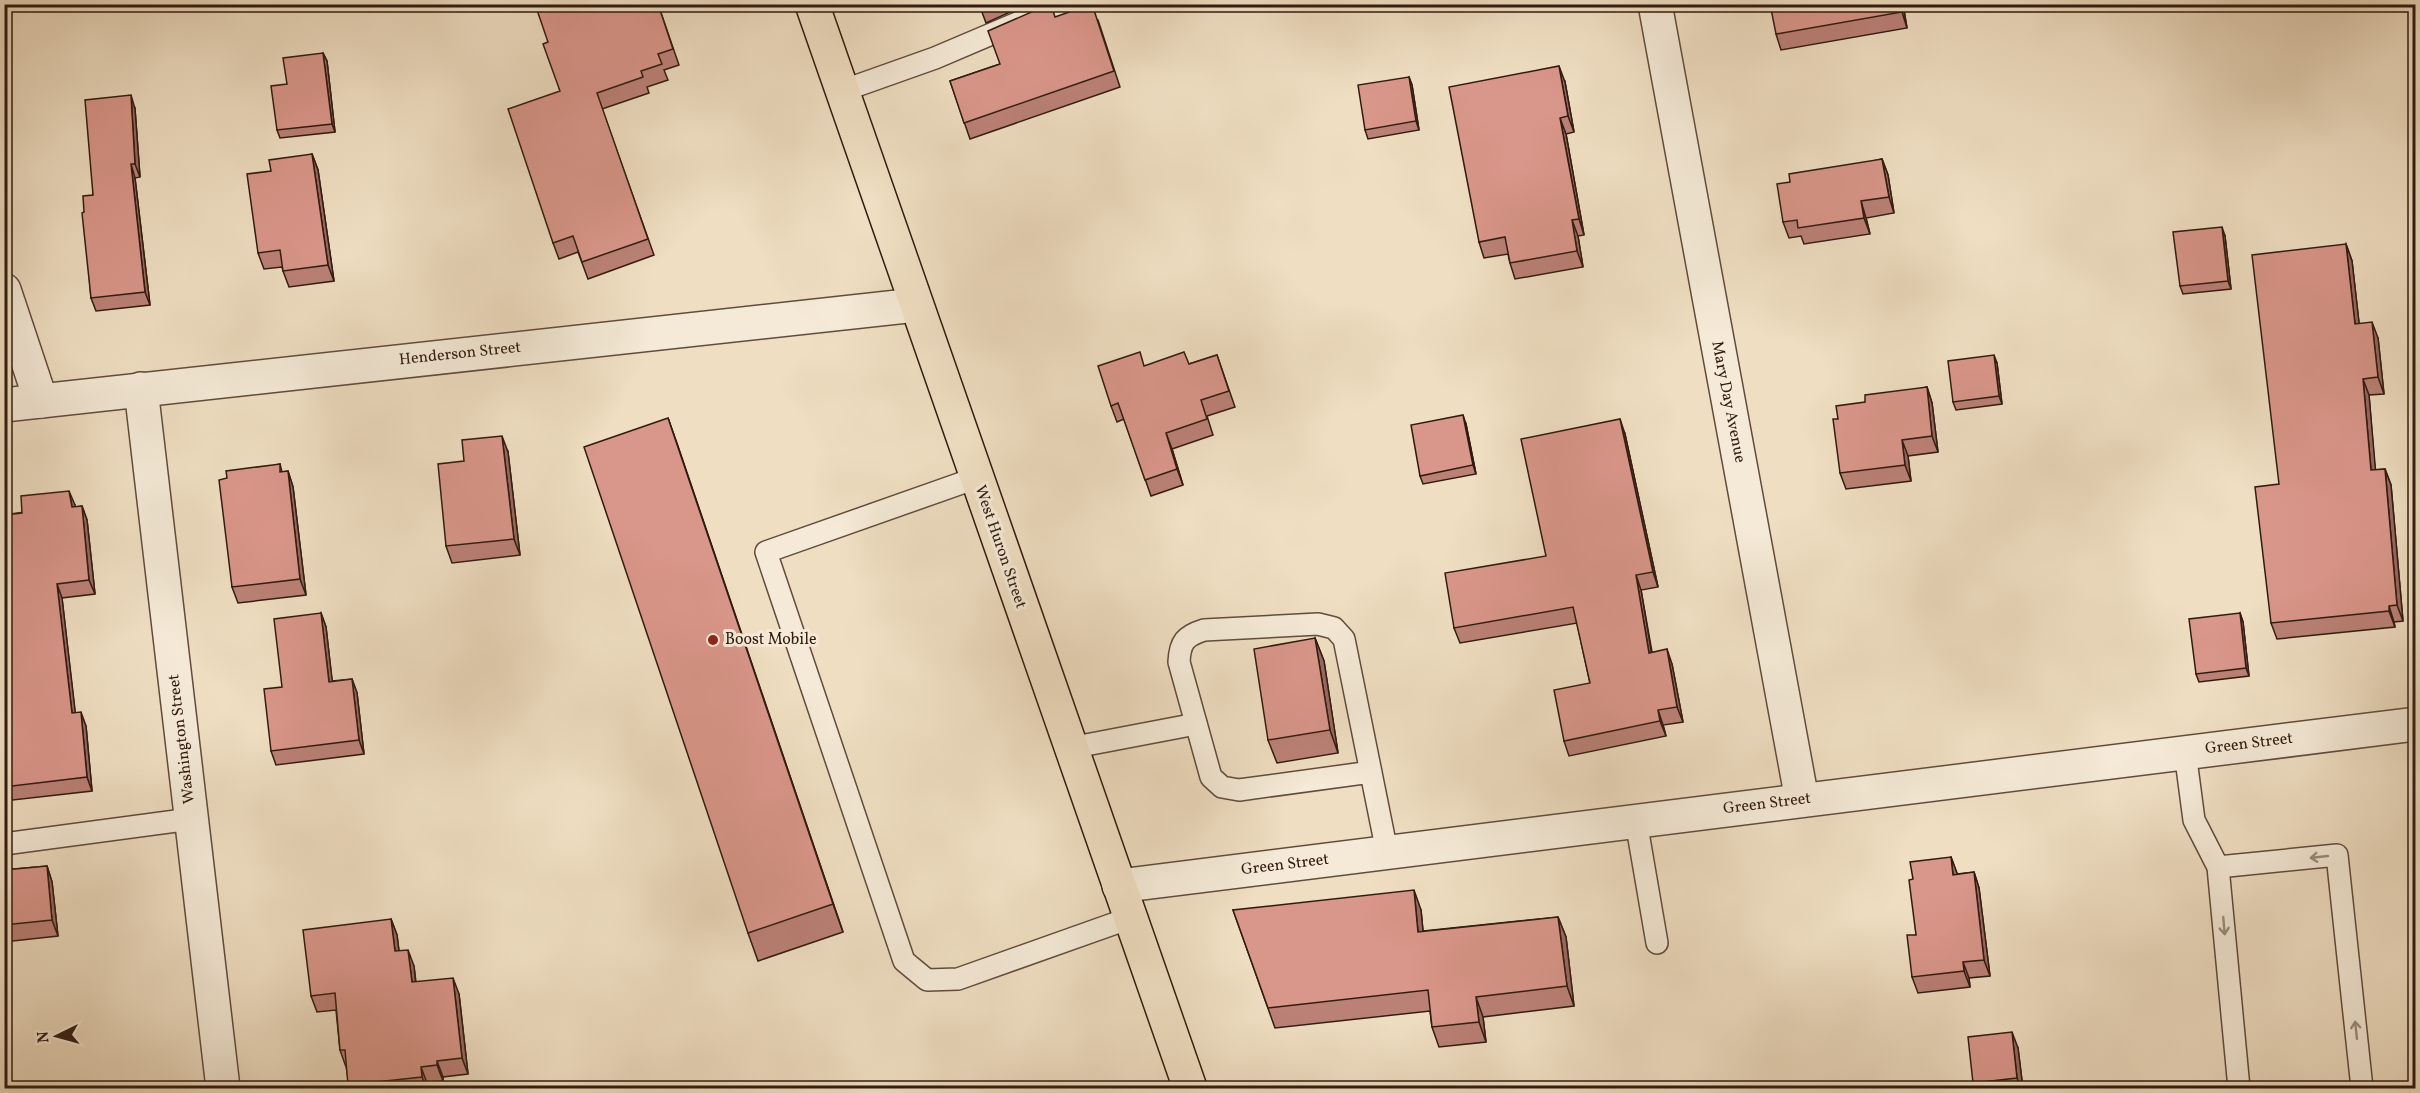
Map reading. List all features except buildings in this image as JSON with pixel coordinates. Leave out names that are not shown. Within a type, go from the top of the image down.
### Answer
[{"type":"highway","name":"West Huron Street","points":[[812,4],[1190,1089]]},
{"type":"street","name":"Mary Day Avenue","points":[[1654,4],[1802,800]]},
{"type":"street","points":[[4,290],[41,400]]},
{"type":"street","name":"Henderson Street","points":[[4,405],[916,305]]},
{"type":"street","name":"Washington Street","points":[[141,389],[223,1089]]},
{"type":"street","name":"Green Street","points":[[1119,886],[2415,724]]},
{"type":"lane","points":[[842,91],[935,58],[1062,4]]},
{"type":"lane","points":[[976,478],[766,552],[904,962],[927,980],[958,979],[1130,918]]},
{"type":"lane","points":[[1371,772],[1239,790],[1222,787],[1211,777],[1179,662],[1180,645],[1189,634],[1204,630],[1318,624],[1334,628],[1344,639],[1371,772],[1387,852]]},
{"type":"lane","points":[[1070,748],[1196,724]]},
{"type":"lane","points":[[2186,752],[2194,820],[2218,867],[2239,1089]]},
{"type":"lane","points":[[4,844],[191,819]]},
{"type":"lane","points":[[1636,821],[1657,943]]},
{"type":"lane","points":[[2218,867],[2337,855],[2362,1089]]},
{"type":"place","name":"Boost Mobile","points":[[713,640]]}]
